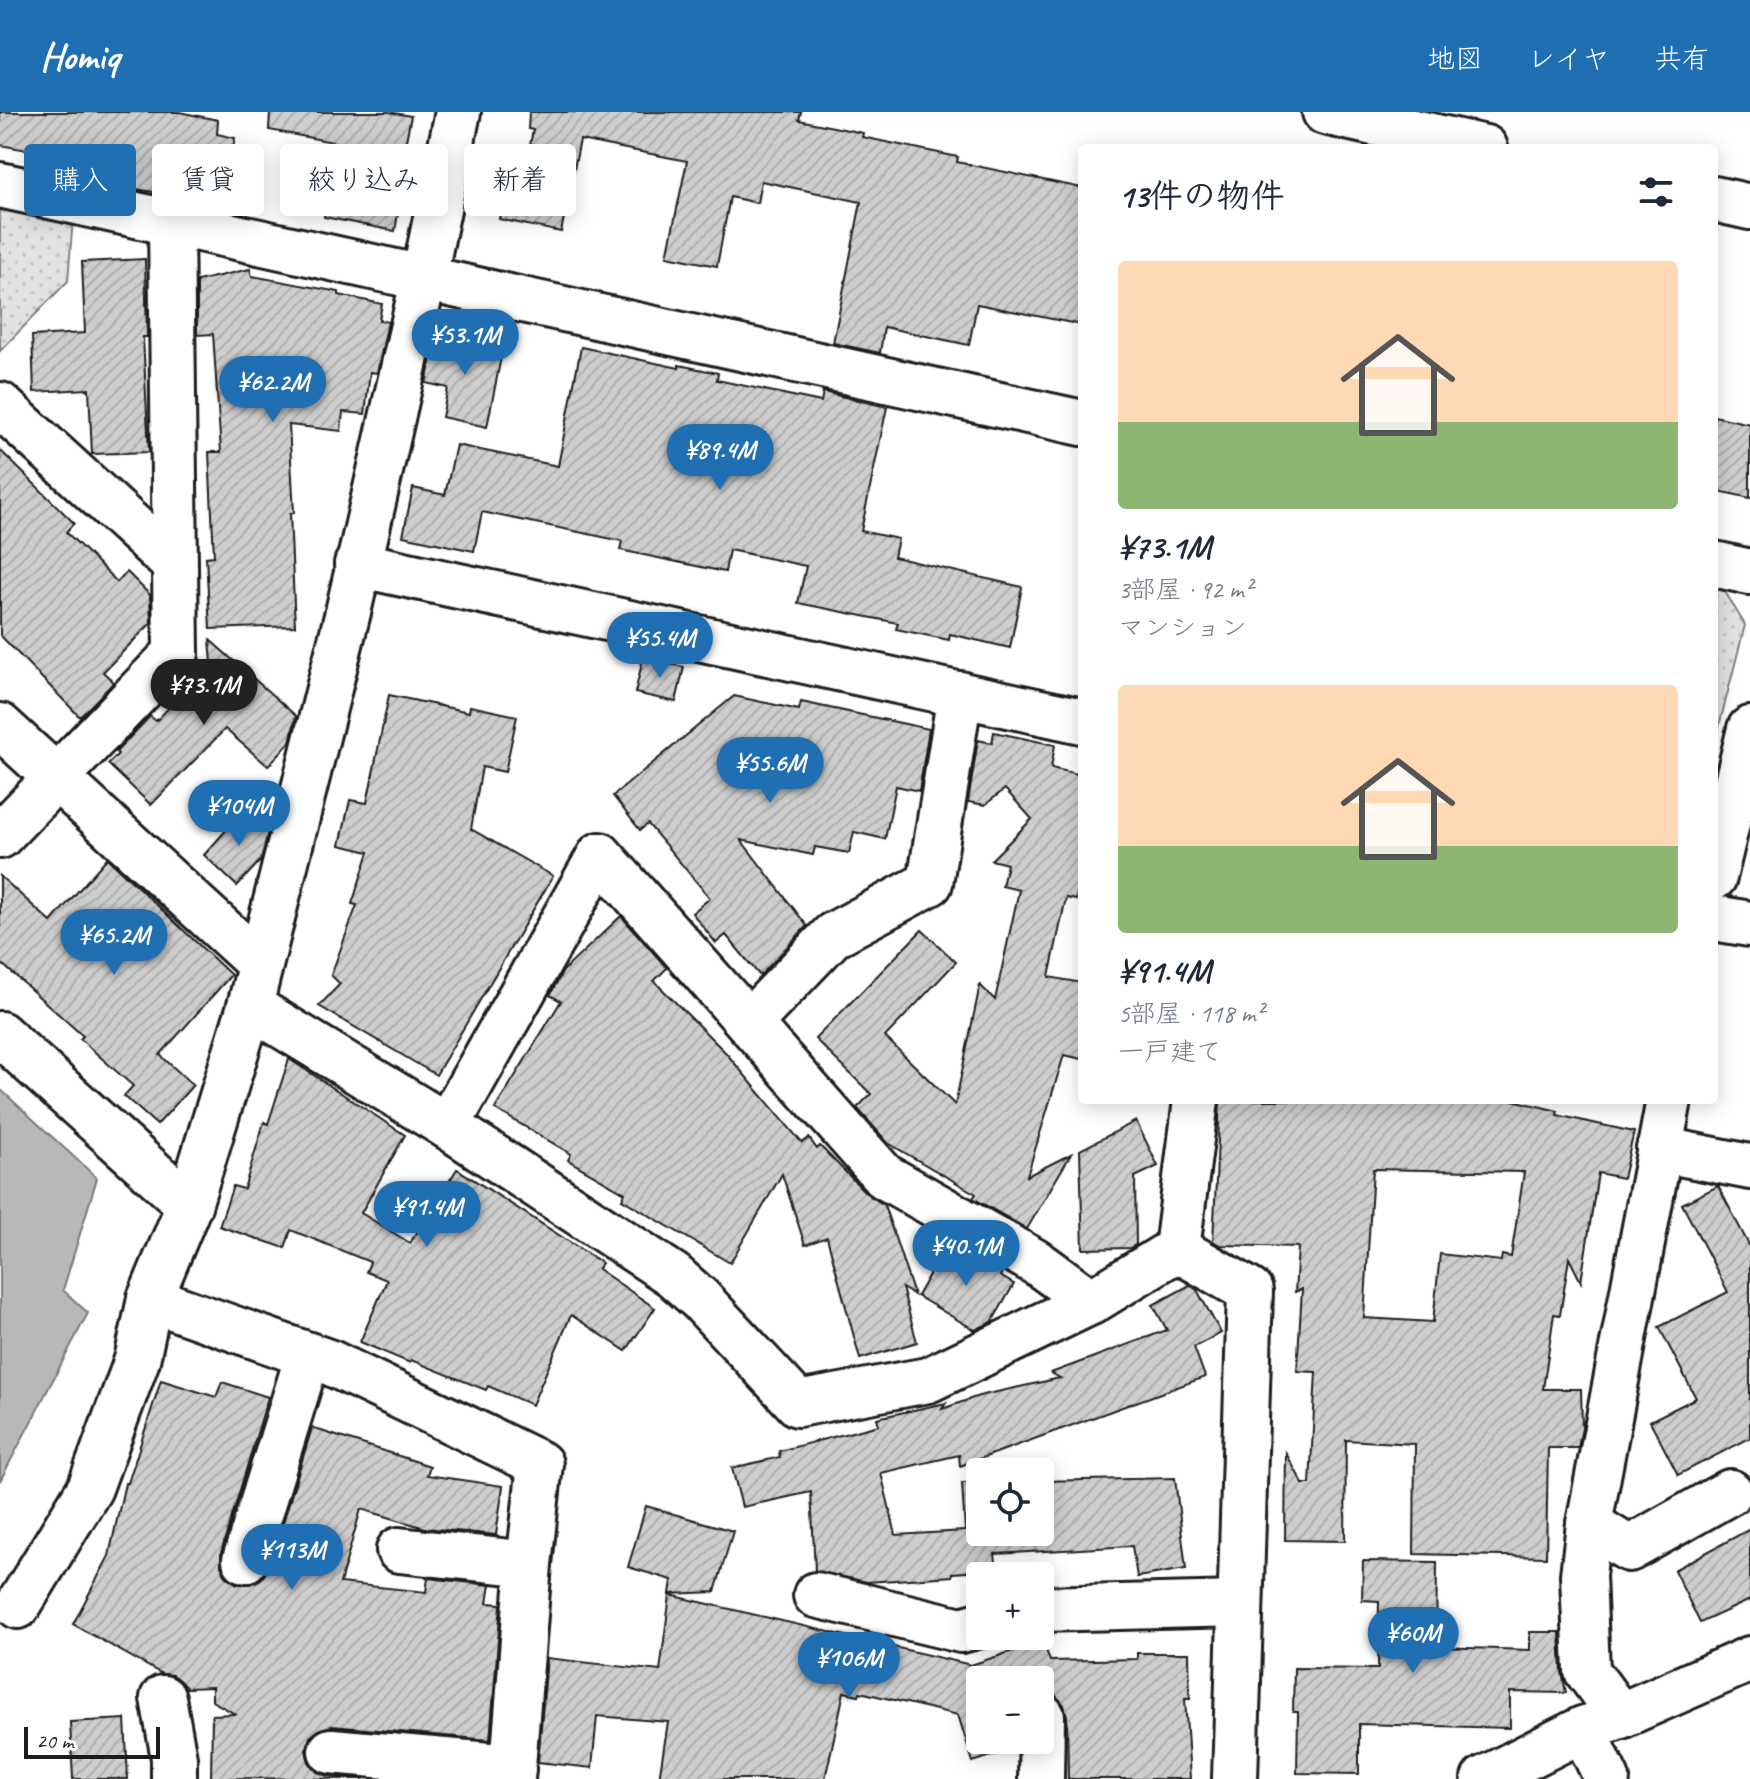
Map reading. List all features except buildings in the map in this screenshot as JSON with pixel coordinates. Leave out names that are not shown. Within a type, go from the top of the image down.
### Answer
[{"type":"street","points":[[18,1606],[90,1488],[137,1360],[150,1299],[189,1205],[250,1006],[349,608],[458,112]]},
{"type":"street","points":[[1325,112],[1376,128],[1463,144]]},
{"type":"street","points":[[0,185],[1078,422]]},
{"type":"street","points":[[1718,200],[1750,207]]},
{"type":"street","points":[[0,836],[176,653],[171,222]]},
{"type":"street","points":[[0,405],[174,564]]},
{"type":"street","points":[[357,564],[1078,720]]},
{"type":"street","points":[[1718,565],[1750,572]]},
{"type":"street","points":[[749,1023],[833,935],[930,883],[960,694]]},
{"type":"street","points":[[0,726],[260,964]]},
{"type":"street","points":[[1718,859],[1750,729]]},
{"type":"street","points":[[447,1126],[600,855],[884,1176],[1039,1264],[1091,1302]]},
{"type":"street","points":[[1718,919],[1750,924]]},
{"type":"street","points":[[250,1006],[447,1126],[673,1275],[700,1299],[798,1404],[928,1380],[1091,1302],[1177,1249]]},
{"type":"street","points":[[0,1034],[189,1205]]},
{"type":"street","points":[[1177,1249],[1195,1104]]},
{"type":"street","points":[[1607,1779],[1602,1722],[1587,1671],[1583,1575],[1589,1524],[1659,1149],[1658,1104]]},
{"type":"street","points":[[1659,1149],[1750,1167]]},
{"type":"street","points":[[1177,1249],[1250,1291],[1235,1779]]},
{"type":"street","points":[[150,1299],[331,1363],[540,1464],[512,1773],[331,1751]]},
{"type":"street","points":[[245,1560],[308,1355]]},
{"type":"street","points":[[1589,1524],[1629,1549],[1730,1492]]},
{"type":"street","points":[[399,1550],[529,1564]]},
{"type":"street","points":[[816,1595],[966,1629]]},
{"type":"street","points":[[1054,1609],[1240,1604]]},
{"type":"street","points":[[1484,1779],[1602,1722],[1750,1659]]},
{"type":"street","points":[[163,1698],[174,1758],[174,1779]]},
{"type":"street","points":[[1041,1754],[1041,1779]]},
{"type":"shaded area","points":[[0,203],[24,208],[24,216],[73,218],[68,281],[0,351]]},
{"type":"shaded area","points":[[1718,580],[1745,625],[1718,730]]},
{"type":"shaded area","points":[[0,1089],[97,1178],[63,1290],[88,1313],[0,1481]]}]
